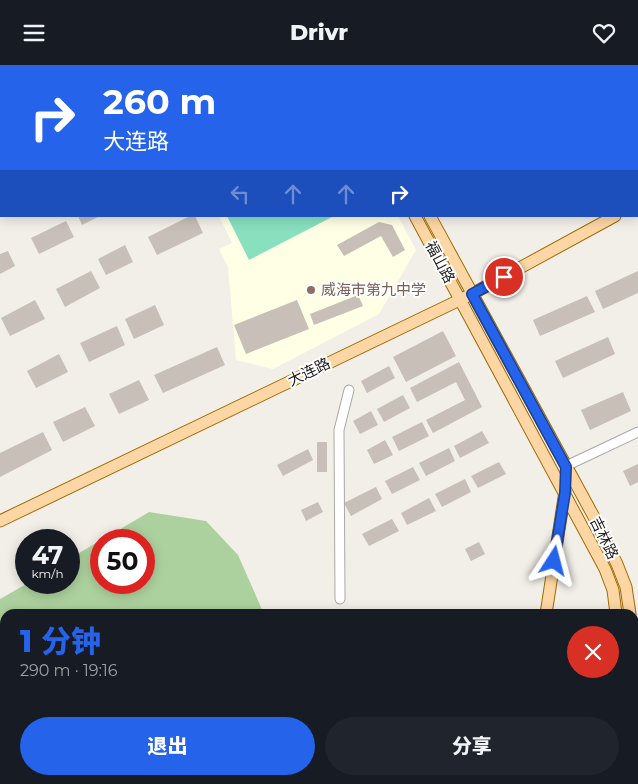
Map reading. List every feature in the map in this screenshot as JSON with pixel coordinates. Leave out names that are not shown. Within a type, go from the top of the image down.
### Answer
[{"type":"main road","name":"福山路","points":[[416,217],[565,493]]},
{"type":"main road","name":"福山路","points":[[431,217],[566,467]]},
{"type":"main road","name":"大连路","points":[[0,521],[472,294],[613,217]]},
{"type":"main road","points":[[547,609],[565,493],[566,467]]},
{"type":"main road","name":"吉林路","points":[[566,467],[594,517],[617,564],[626,587],[629,609]]},
{"type":"main road","name":"吉林路","points":[[565,493],[605,569],[613,591],[615,609]]},
{"type":"street","points":[[340,599],[339,430],[349,390]]},
{"type":"street","points":[[566,467],[638,432]]},
{"type":"shaded area","name":"威海市第九中学","points":[[219,217],[399,217],[416,250],[379,314],[273,369],[236,360],[228,267],[219,249],[232,243]]},
{"type":"green space","points":[[228,217],[332,217],[249,260]]},
{"type":"green space","points":[[149,512],[206,521],[238,555],[262,609],[0,609],[0,599],[15,590],[15,594],[80,594],[80,552],[90,547],[90,594],[155,594],[155,529],[120,529]]},
{"type":"building","points":[[78,217],[98,217],[82,225]]},
{"type":"building","points":[[188,217],[195,217],[203,233],[157,255],[148,237]]},
{"type":"building","points":[[66,221],[74,237],[39,254],[31,238]]},
{"type":"building","points":[[379,222],[392,225],[405,250],[393,257],[381,236],[344,256],[337,245]]},
{"type":"building","points":[[125,245],[133,262],[106,275],[98,259]]},
{"type":"building","points":[[8,251],[15,266],[0,274],[0,254]]},
{"type":"building","points":[[91,271],[100,288],[65,307],[56,289]]},
{"type":"building","points":[[638,271],[638,293],[603,309],[595,291]]},
{"type":"building","points":[[358,295],[363,306],[314,325],[310,314]]},
{"type":"building","points":[[587,296],[595,312],[540,336],[533,320]]},
{"type":"building","points":[[35,300],[45,319],[10,336],[1,318]]},
{"type":"building","points":[[297,300],[309,329],[246,354],[234,325]]},
{"type":"building","points":[[155,305],[164,325],[134,339],[125,319]]},
{"type":"building","points":[[117,326],[125,345],[89,362],[80,343]]},
{"type":"building","points":[[443,331],[456,356],[406,382],[393,357]]},
{"type":"building","points":[[608,337],[615,354],[563,378],[555,361]]},
{"type":"building","points":[[217,347],[225,365],[163,393],[154,375]]},
{"type":"building","points":[[59,354],[68,372],[36,388],[27,371]]},
{"type":"building","points":[[459,362],[482,407],[433,433],[426,420],[465,400],[456,382],[417,402],[410,388]]},
{"type":"building","points":[[389,366],[395,378],[367,393],[361,381]]},
{"type":"building","points":[[139,380],[149,400],[119,414],[109,394]]},
{"type":"building","points":[[623,392],[631,411],[590,430],[581,410]]},
{"type":"building","points":[[403,395],[410,408],[384,422],[377,409]]},
{"type":"building","points":[[85,407],[95,426],[63,442],[53,422]]},
{"type":"building","points":[[371,411],[378,425],[360,434],[353,421]]},
{"type":"building","points":[[422,422],[429,436],[399,451],[392,437]]},
{"type":"building","points":[[482,431],[489,443],[460,458],[454,446]]},
{"type":"building","points":[[43,432],[52,450],[0,477],[0,453]]},
{"type":"building","points":[[385,440],[393,455],[374,464],[367,450]]},
{"type":"building","points":[[317,442],[327,442],[327,472],[317,472]]},
{"type":"building","points":[[449,448],[455,461],[426,476],[419,463]]},
{"type":"building","points":[[308,449],[313,460],[283,476],[277,465]]},
{"type":"building","points":[[499,462],[506,474],[478,488],[471,476]]},
{"type":"building","points":[[638,464],[638,482],[630,486],[623,471]]},
{"type":"building","points":[[413,467],[420,480],[392,494],[385,481]]},
{"type":"building","points":[[465,479],[471,492],[442,507],[435,494]]},
{"type":"building","points":[[376,487],[382,499],[351,516],[344,503]]},
{"type":"building","points":[[429,498],[436,511],[407,525],[401,513]]},
{"type":"building","points":[[318,502],[323,512],[306,521],[301,510]]},
{"type":"building","points":[[392,519],[399,531],[369,546],[362,534]]},
{"type":"building","points":[[479,542],[485,554],[471,561],[465,549]]},
{"type":"place","name":"威海市第九中学","points":[[311,290]]},
{"type":"route","points":[[504,277],[472,294],[566,467],[565,493],[554,561]]}]
